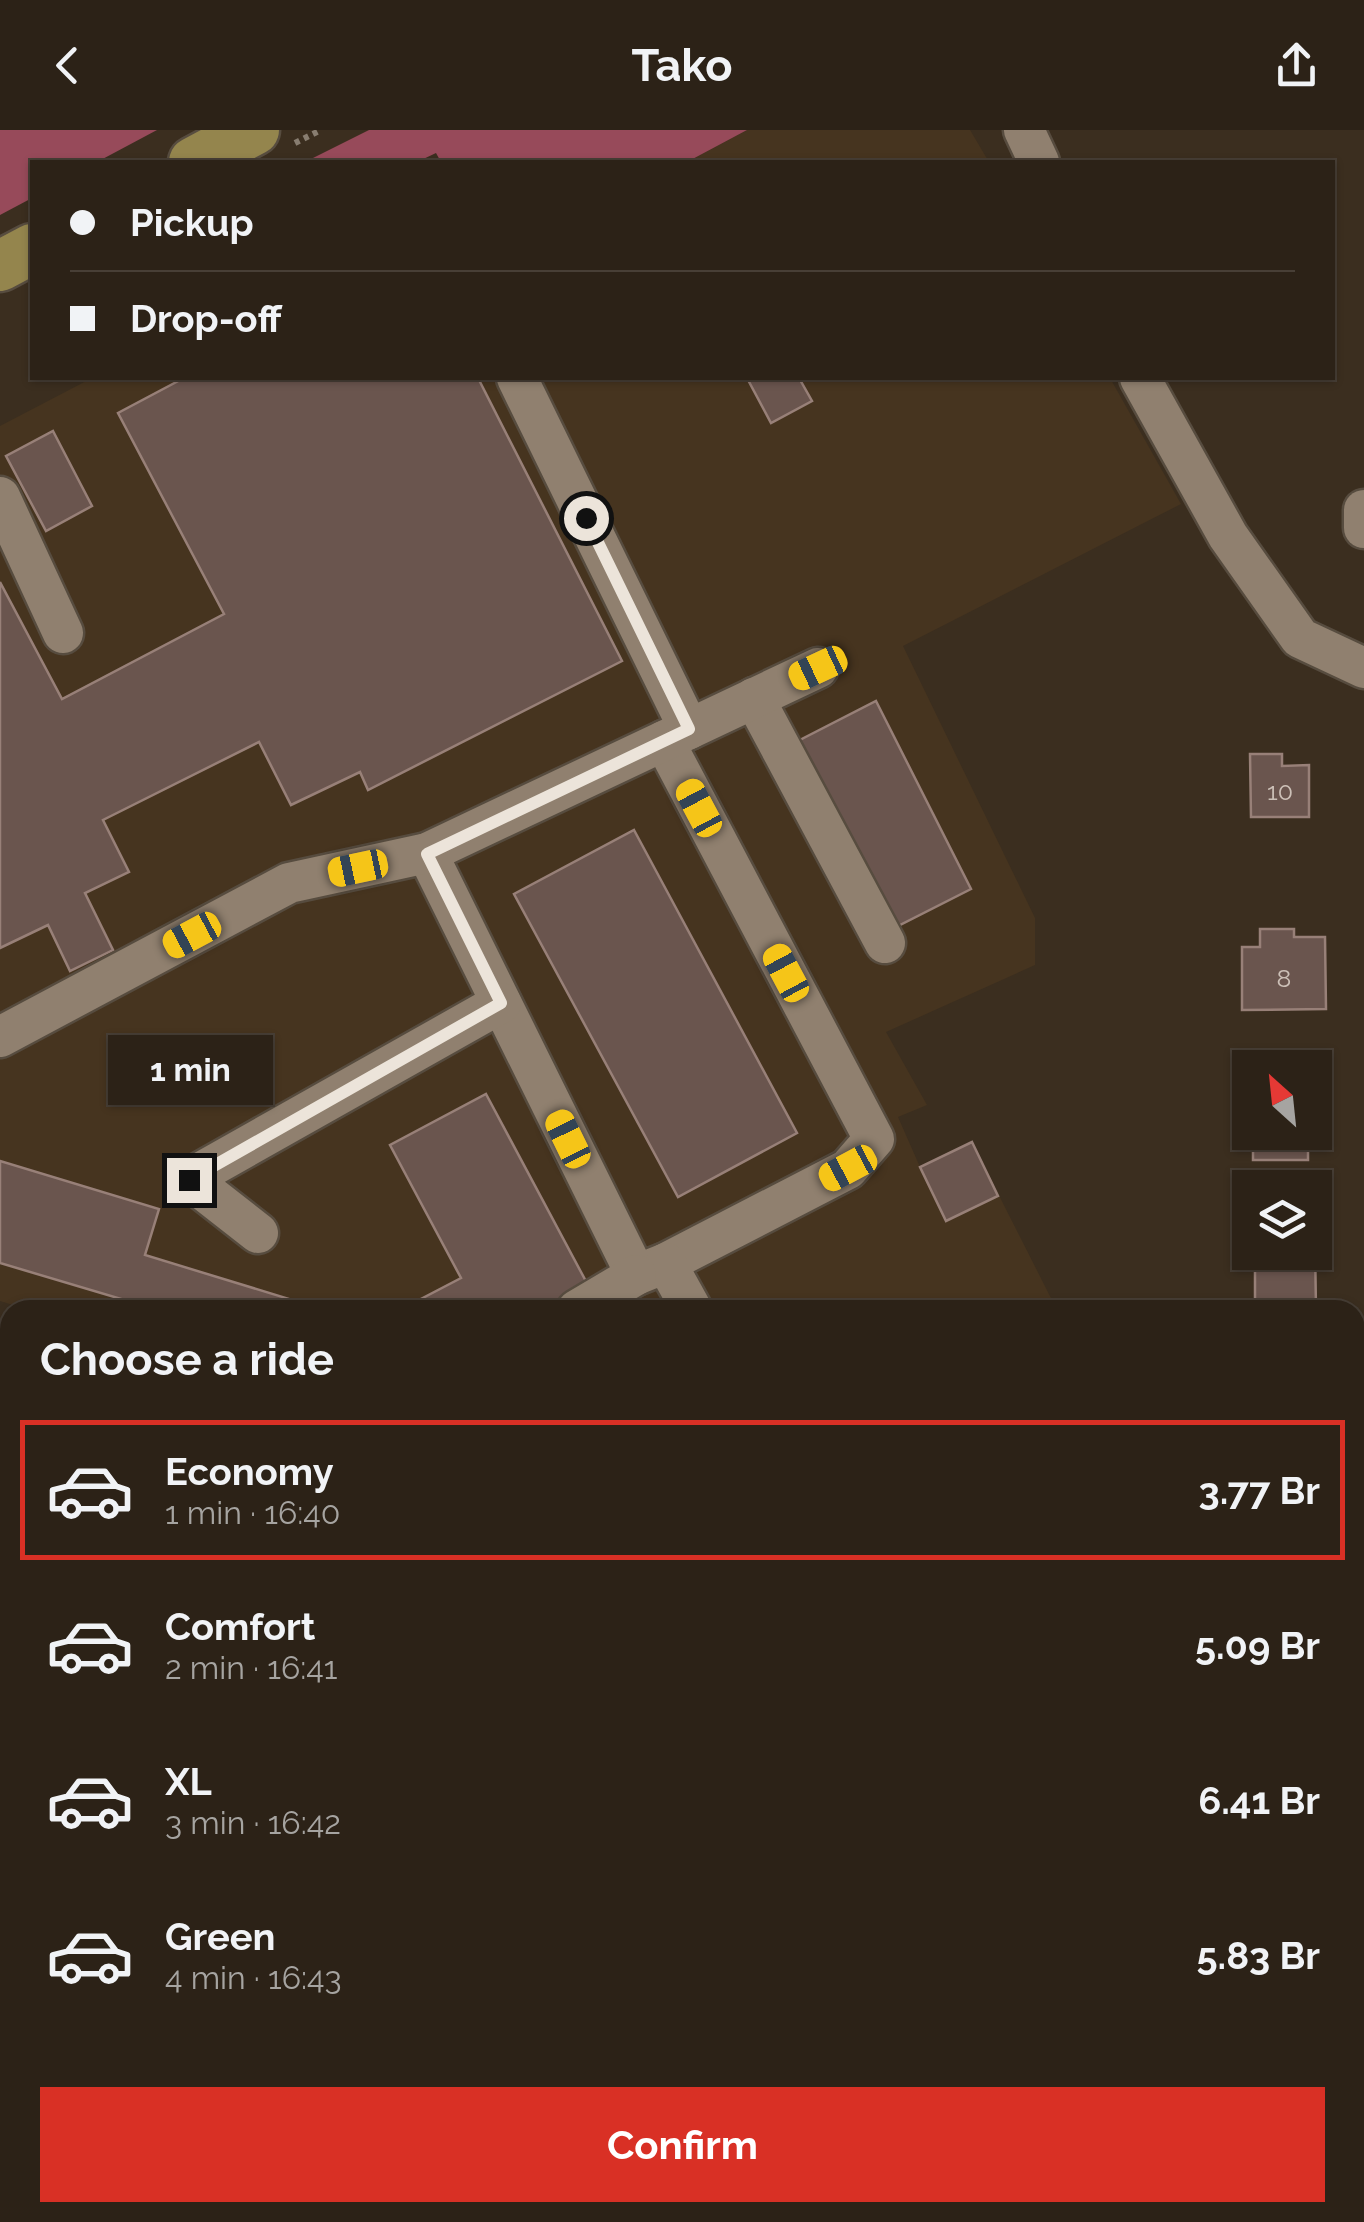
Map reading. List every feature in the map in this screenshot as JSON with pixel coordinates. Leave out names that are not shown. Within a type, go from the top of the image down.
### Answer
[{"type":"main road","points":[[198,160],[254,130]]},
{"type":"main road","points":[[0,266],[30,250]]},
{"type":"street","points":[[1024,130],[1038,160]]},
{"type":"street","points":[[518,380],[677,735],[874,1138],[848,1168],[595,1300]]},
{"type":"street","points":[[1141,380],[1228,536],[1300,638],[1364,668]]},
{"type":"street","points":[[0,498],[63,633]]},
{"type":"street","points":[[1364,510],[1364,528]]},
{"type":"street","points":[[0,1037],[288,884],[427,854],[818,668]]},
{"type":"street","points":[[754,698],[884,943]]},
{"type":"street","points":[[427,854],[501,1003],[651,1269],[682,1300]]},
{"type":"street","points":[[258,1232],[189,1180],[501,1003]]},
{"type":"shaded area","points":[[0,130],[157,130],[101,160],[30,160],[30,199],[0,215]]},
{"type":"shaded area","points":[[369,130],[747,130],[691,160],[440,160],[436,153],[421,160],[309,160]]},
{"type":"shaded area","points":[[747,130],[970,130],[988,160],[691,160]]},
{"type":"shaded area","points":[[88,380],[1111,380],[1181,504],[903,646],[1035,918],[1035,965],[886,1032],[927,1105],[898,1117],[920,1167],[972,1142],[1052,1300],[0,1300],[0,426]]},
{"type":"building","points":[[180,380],[479,380],[622,661],[368,790],[360,772],[291,805],[259,742],[103,820],[129,872],[85,893],[113,950],[70,971],[48,925],[0,948],[0,582],[62,699],[224,614],[118,413]]},
{"type":"building","points":[[748,380],[800,380],[812,401],[771,423]]},
{"type":"building","points":[[53,431],[92,506],[46,531],[6,456]]},
{"type":"building","points":[[876,701],[971,889],[890,930],[794,743]]},
{"type":"building","points":[[1250,754],[1282,754],[1282,766],[1309,765],[1309,817],[1251,817]]},
{"type":"building","points":[[634,830],[797,1133],[678,1197],[514,894]]},
{"type":"building","points":[[1260,929],[1294,929],[1294,937],[1325,937],[1326,1009],[1242,1010],[1242,947],[1260,947]]},
{"type":"building","points":[[486,1094],[589,1287],[565,1300],[419,1300],[461,1278],[390,1145]]},
{"type":"building","points":[[972,1142],[998,1196],[946,1221],[920,1167]]},
{"type":"building","points":[[1253,1150],[1308,1150],[1308,1160],[1253,1160]]},
{"type":"building","points":[[0,1161],[159,1209],[145,1255],[292,1300],[124,1300],[0,1263]]},
{"type":"building","points":[[1255,1270],[1315,1270],[1316,1300],[1255,1300]]},
{"type":"route","points":[[189,1180],[501,1003],[427,854],[689,729],[586,518]]}]
